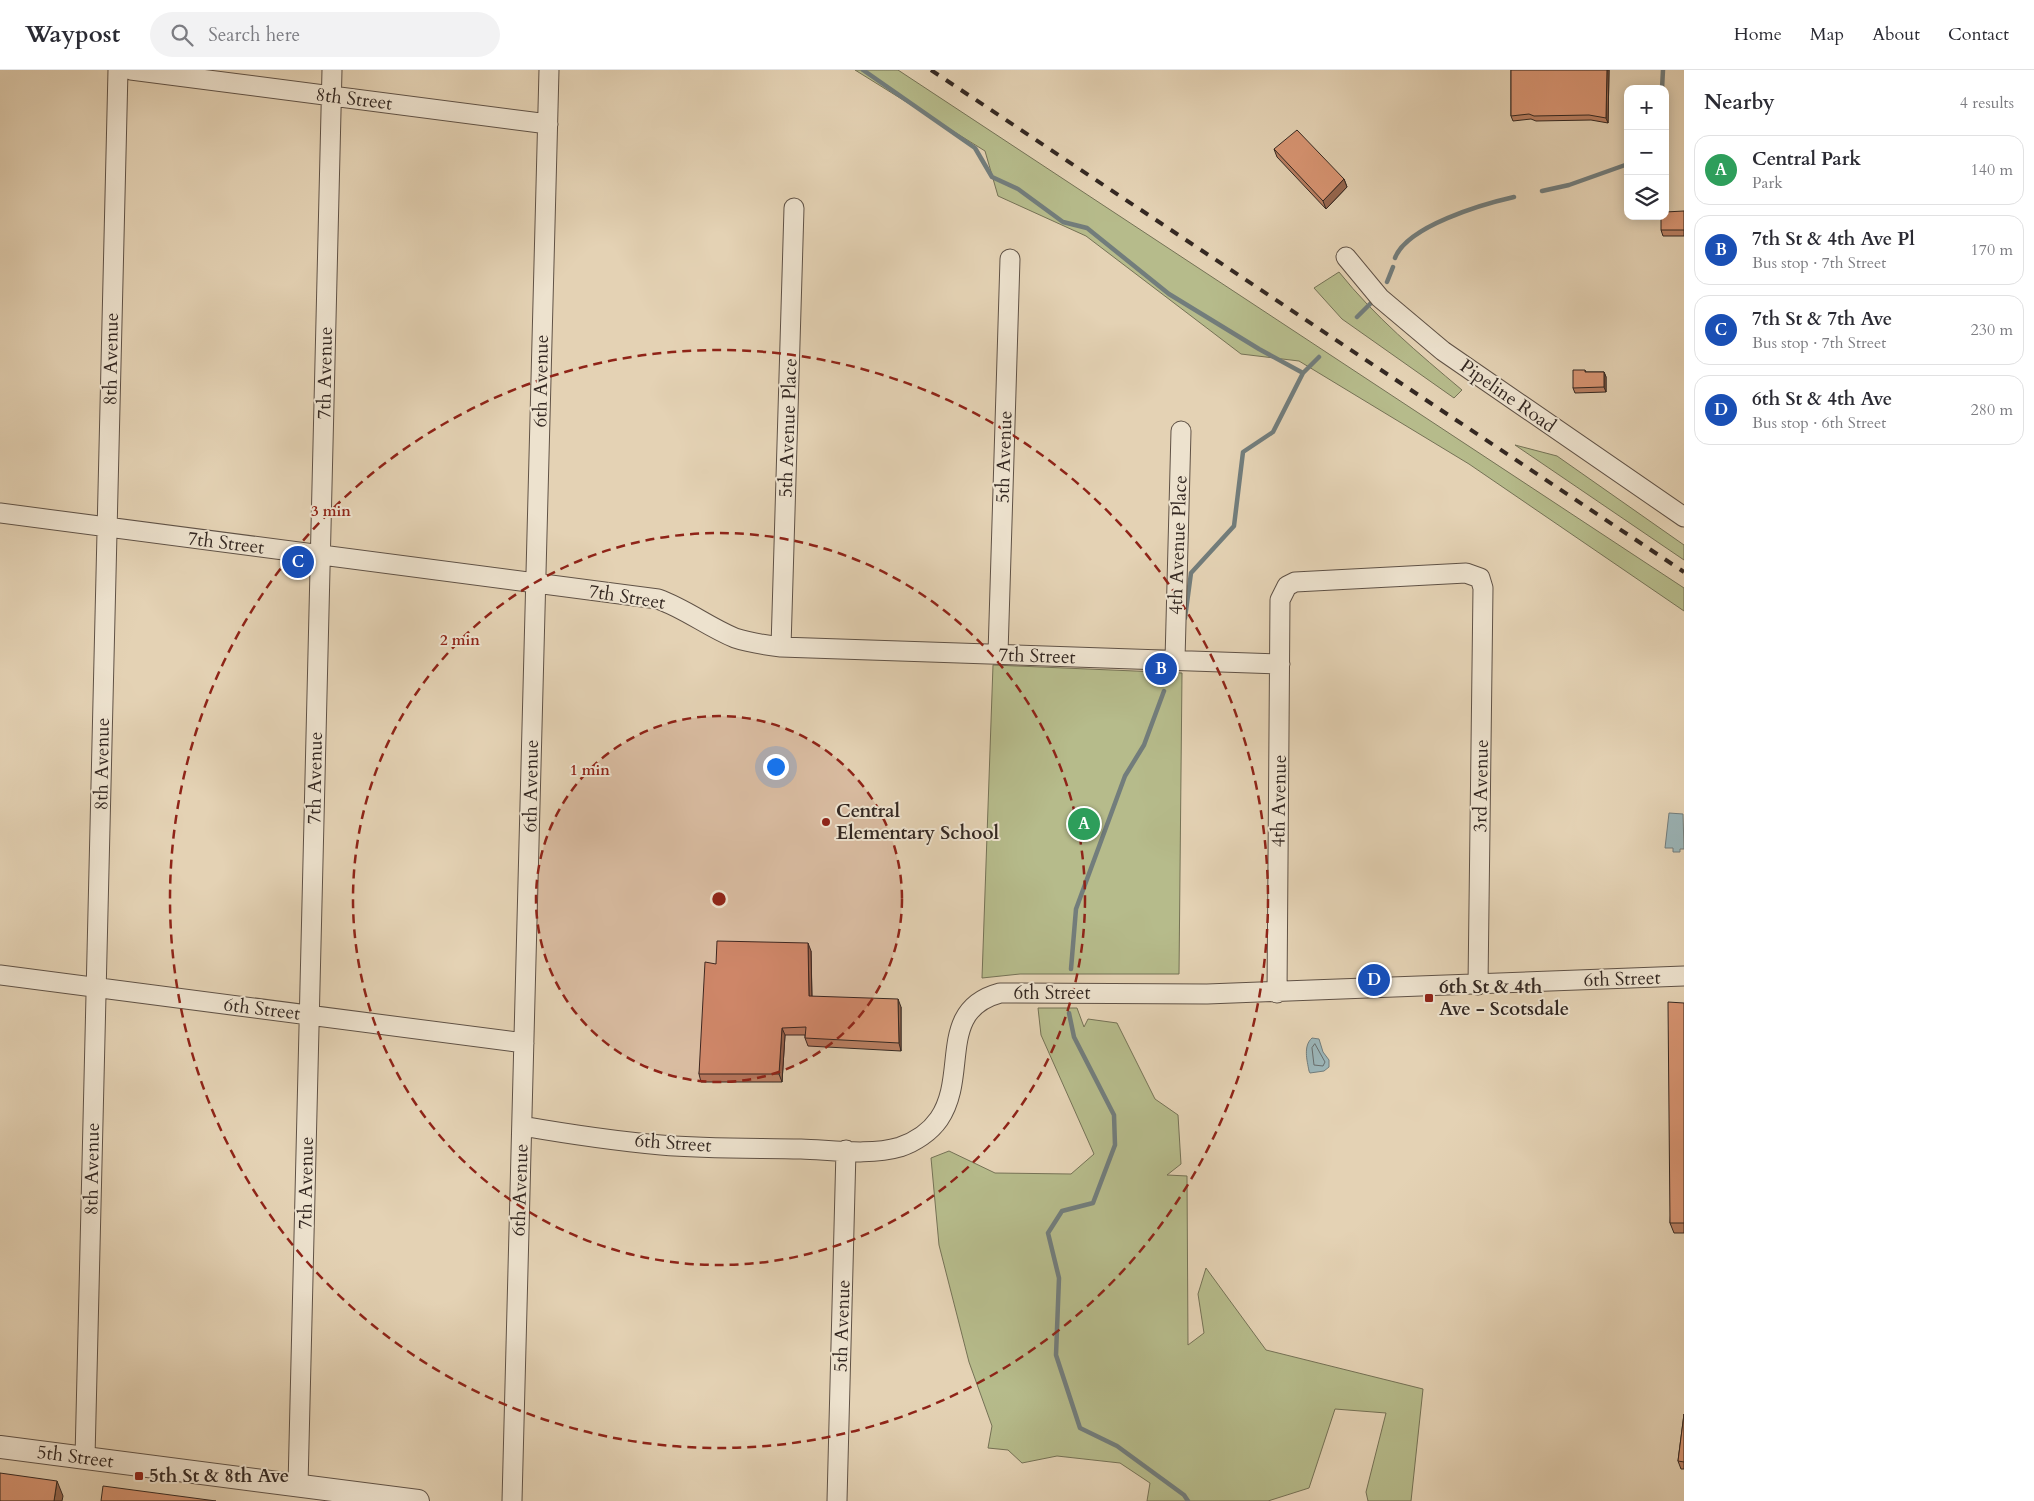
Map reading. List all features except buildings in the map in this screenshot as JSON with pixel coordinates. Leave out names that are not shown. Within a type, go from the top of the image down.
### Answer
[{"type":"street","name":"8th Avenue","points":[[85,1458],[118,70]]},
{"type":"street","name":"8th Street","points":[[131,70],[548,124]]},
{"type":"street","name":"7th Avenue","points":[[298,1486],[332,70]]},
{"type":"street","name":"6th Avenue","points":[[512,1501],[550,70]]},
{"type":"street","name":"5th Avenue Place","points":[[781,647],[794,208]]},
{"type":"street","name":"Pipeline Road","points":[[1346,257],[1380,298],[1443,351],[1684,517]]},
{"type":"street","name":"5th Avenue","points":[[998,654],[1010,260]]},
{"type":"street","name":"4th Avenue Place","points":[[1174,660],[1181,430]]},
{"type":"street","name":"7th Street","points":[[0,514],[658,599],[678,606],[735,637],[758,644],[781,647],[1280,664]]},
{"type":"street","name":"3rd Avenue","points":[[1280,610],[1282,592],[1295,582],[1466,573],[1480,578],[1483,588],[1478,985]]},
{"type":"street","name":"4th Avenue","points":[[1277,993],[1280,610]]},
{"type":"street","name":"6th Street","points":[[0,975],[524,1043]]},
{"type":"street","name":"6th Street","points":[[522,1126],[662,1145],[846,1150],[898,1147],[915,1141],[938,1121],[948,1105],[952,1091],[961,1024],[967,1012],[977,1002],[987,996],[1020,992],[1277,993],[1684,976]]},
{"type":"street","name":"5th Avenue","points":[[837,1501],[846,1150]]},
{"type":"street","name":"5th Street","points":[[0,1447],[418,1501]]},
{"type":"green space","points":[[855,70],[898,70],[1684,588],[1684,611],[1469,464],[1299,361],[1241,354],[1086,236],[998,196],[985,151]]},
{"type":"green space","points":[[1339,272],[1382,319],[1462,390],[1454,398],[1342,319],[1314,288]]},
{"type":"green space","points":[[1515,445],[1557,456],[1684,545],[1684,560]]},
{"type":"green space","points":[[993,665],[1182,673],[1179,974],[1020,974],[982,978]]},
{"type":"green space","points":[[1038,1008],[1077,1008],[1084,1027],[1088,1019],[1117,1023],[1155,1099],[1178,1115],[1181,1164],[1167,1175],[1187,1176],[1188,1345],[1204,1333],[1198,1294],[1206,1268],[1266,1350],[1423,1389],[1411,1501],[1368,1501],[1366,1492],[1386,1413],[1335,1409],[1309,1488],[1268,1501],[1147,1501],[1150,1483],[1120,1463],[1057,1456],[1022,1463],[1008,1450],[988,1448],[992,1426],[969,1362],[939,1245],[931,1158],[949,1151],[995,1173],[1071,1174],[1094,1154],[1041,1035]]},
{"type":"water","points":[[1669,813],[1683,814],[1684,849],[1680,849],[1680,852],[1673,852],[1673,848],[1665,848]]},
{"type":"water","points":[[1312,1038],[1319,1039],[1323,1052],[1329,1060],[1329,1067],[1324,1071],[1310,1073],[1309,1071],[1307,1045]]},
{"type":"waterway","points":[[863,70],[975,148],[992,177],[1018,189],[1063,222],[1087,228],[1169,294],[1259,349],[1303,373]]},
{"type":"waterway","points":[[1662,85],[1663,70]]},
{"type":"waterway","points":[[1542,191],[1569,185],[1624,165]]},
{"type":"waterway","points":[[1395,258],[1402,246],[1430,226],[1466,211],[1514,197]]},
{"type":"waterway","points":[[1387,282],[1393,267]]},
{"type":"waterway","points":[[1357,317],[1371,303]]},
{"type":"waterway","points":[[1185,618],[1191,573],[1234,526],[1243,452],[1273,432],[1303,373],[1319,357]]},
{"type":"waterway","points":[[1071,969],[1076,909],[1125,776],[1144,745],[1164,691]]},
{"type":"waterway","points":[[1069,1013],[1074,1037],[1114,1115],[1115,1145],[1093,1203],[1062,1211],[1048,1233],[1059,1278],[1056,1355],[1080,1428],[1117,1446],[1184,1495],[1188,1501]]},
{"type":"railway","points":[[931,70],[1684,572]]},
{"type":"place","name":"7th St & 7th Ave","points":[[298,562]]},
{"type":"place","name":"7th St & 4th Ave Pl","points":[[1161,669]]},
{"type":"place","name":"Central Elementary School","points":[[826,822]]},
{"type":"place","name":"Central Park","points":[[1084,824]]},
{"type":"place","name":"6th St & 4th Ave","points":[[1374,980]]},
{"type":"place","name":"6th St & 4th Ave - Scotsdale","points":[[1429,998]]},
{"type":"place","name":"5th St & 8th Ave","points":[[139,1476]]}]
